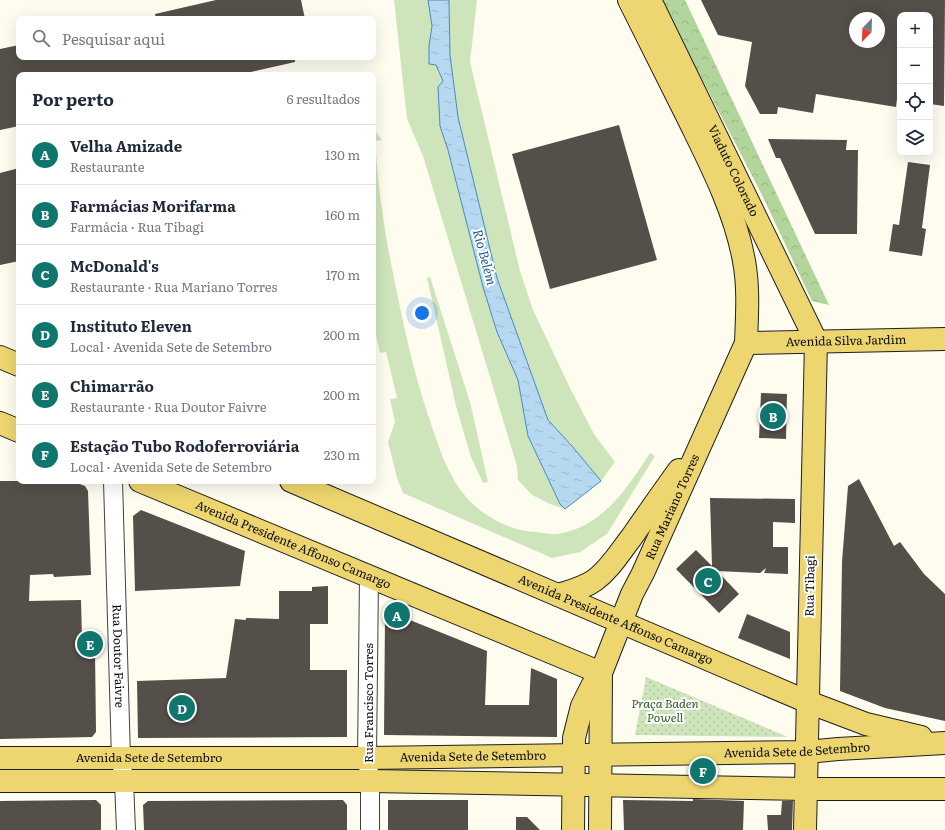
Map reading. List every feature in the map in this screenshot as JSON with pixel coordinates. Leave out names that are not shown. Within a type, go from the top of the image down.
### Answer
[{"type":"main road","name":"Viaduto Colorado","points":[[641,2],[816,341]]},
{"type":"main road","name":"Viaduto Colorado","points":[[641,2],[728,203],[744,261],[748,303],[746,342]]},
{"type":"main road","name":"Avenida Silva Jardim","points":[[746,342],[945,339]]},
{"type":"main road","name":"Rua Tibagi","points":[[805,830],[816,341]]},
{"type":"main road","name":"Rua Mariano Torres","points":[[573,830],[573,755],[576,727],[582,706],[601,672],[632,594],[643,573],[746,342]]},
{"type":"main road","points":[[0,357],[16,365]]},
{"type":"main road","points":[[0,423],[16,430]]},
{"type":"main road","points":[[558,595],[587,585],[596,580],[605,571],[622,550],[706,433]]},
{"type":"main road","name":"Avenida Presidente Affonso Camargo","points":[[147,484],[601,672]]},
{"type":"main road","name":"Avenida Presidente Affonso Camargo","points":[[298,484],[808,702],[866,724],[945,743]]},
{"type":"main road","name":"Rua Mariano Torres","points":[[600,830],[606,785],[600,755],[601,672]]},
{"type":"main road","name":"Avenida Sete de Setembro","points":[[0,758],[367,758],[807,752],[945,743]]},
{"type":"main road","name":"Avenida Sete de Setembro","points":[[0,781],[370,781],[806,789],[945,789]]},
{"type":"street","name":"Rua Doutor Faivre","points":[[113,484],[121,758],[124,781],[126,830]]},
{"type":"street","name":"Rua Francisco Torres","points":[[369,576],[367,758],[370,781],[370,830]]},
{"type":"green space","points":[[394,0],[428,0],[432,26],[429,46],[443,81],[438,87],[440,126],[448,150],[483,287],[497,332],[518,380],[528,436],[560,504],[565,509],[550,504],[532,495],[518,480],[517,466],[423,156],[407,119]]},
{"type":"green space","points":[[449,0],[477,0],[470,62],[520,271],[533,310],[571,390],[594,434],[615,462],[601,481],[548,420],[497,278],[458,117],[450,55]]},
{"type":"green space","points":[[661,0],[685,0],[829,305],[812,301],[761,193]]},
{"type":"green space","points":[[376,132],[382,140],[376,141]]},
{"type":"green space","points":[[376,153],[378,178],[391,264],[412,359],[441,453],[449,472],[466,497],[489,517],[507,526],[527,531],[558,534],[574,530],[589,523],[601,514],[613,504],[623,492],[650,453],[655,456],[607,534],[580,552],[552,558],[403,493],[397,478],[388,442],[395,422],[390,399],[397,398],[386,352],[380,353],[376,336]]},
{"type":"green space","points":[[430,277],[470,402],[488,482],[483,483],[471,457],[456,406],[427,278]]},
{"type":"green space","name":"Praça Baden Powell","points":[[646,677],[788,737],[635,735]]},
{"type":"water","name":"Rio Belém","points":[[428,0],[449,0],[450,55],[458,117],[497,278],[548,420],[601,481],[565,509],[560,504],[528,436],[518,380],[497,332],[483,287],[448,150],[440,126],[438,87],[443,81],[436,65],[429,64],[429,46],[432,26]]},
{"type":"building","points":[[216,0],[301,0],[304,16],[155,16],[155,14]]},
{"type":"building","points":[[701,0],[945,0],[944,106],[933,104],[933,12],[897,12],[896,107],[816,94],[813,113],[778,107],[777,114],[760,114],[745,86],[752,42],[718,35]]},
{"type":"building","points":[[16,46],[16,60],[295,60],[295,62],[251,72],[16,72],[16,127],[0,130],[0,49]]},
{"type":"building","points":[[619,125],[657,260],[550,289],[512,154]]},
{"type":"building","points":[[768,139],[847,140],[846,150],[858,150],[857,234],[815,234],[780,158],[776,158]]},
{"type":"building","points":[[908,162],[930,165],[922,228],[926,229],[922,256],[889,251],[893,224],[899,225]]},
{"type":"building","points":[[16,169],[16,262],[0,265],[0,173]]},
{"type":"building","points":[[761,393],[787,394],[786,439],[759,438]]},
{"type":"building","points":[[859,479],[894,546],[900,542],[924,574],[945,594],[945,721],[885,708],[840,691],[842,562],[848,486]]},
{"type":"building","points":[[0,481],[16,481],[16,484],[80,484],[85,486],[88,491],[91,575],[54,577],[53,574],[30,575],[29,601],[81,600],[82,639],[94,639],[96,732],[92,737],[0,739]]},
{"type":"building","points":[[710,498],[795,499],[795,523],[773,522],[773,547],[788,547],[788,574],[764,573],[766,568],[760,573],[717,571],[739,594],[719,613],[676,569],[696,550],[712,566]]},
{"type":"building","points":[[141,510],[245,551],[240,586],[135,591],[133,516]]},
{"type":"building","points":[[328,586],[328,624],[310,624],[310,670],[347,670],[347,737],[138,738],[137,681],[226,678],[235,619],[279,619],[279,591],[312,591],[312,587]]},
{"type":"building","points":[[390,612],[487,651],[485,705],[529,705],[531,668],[557,679],[557,737],[384,735],[385,616]]},
{"type":"building","points":[[747,614],[790,632],[790,659],[738,638]]},
{"type":"building","points":[[692,766],[715,766],[715,775],[692,774]]},
{"type":"building","points":[[693,799],[744,801],[743,830],[624,830],[623,800],[693,801]]},
{"type":"building","points":[[96,800],[101,805],[101,830],[0,830],[0,801]]},
{"type":"building","points":[[343,800],[347,805],[347,830],[144,830],[143,805],[148,801]]},
{"type":"building","points":[[388,800],[468,800],[468,830],[388,830]]},
{"type":"building","points":[[782,801],[793,801],[792,830],[768,830],[767,815],[781,815]]},
{"type":"building","points":[[516,817],[527,817],[540,830],[516,830]]},
{"type":"place","name":"Farmácias Morifarma","points":[[773,416]]},
{"type":"place","name":"McDonald's","points":[[708,581]]},
{"type":"place","name":"Velha Amizade","points":[[397,615]]},
{"type":"place","name":"Chimarrão","points":[[90,644]]},
{"type":"place","name":"Instituto Eleven","points":[[182,708]]},
{"type":"place","name":"Estação Tubo Rodoferroviária","points":[[703,771]]}]
